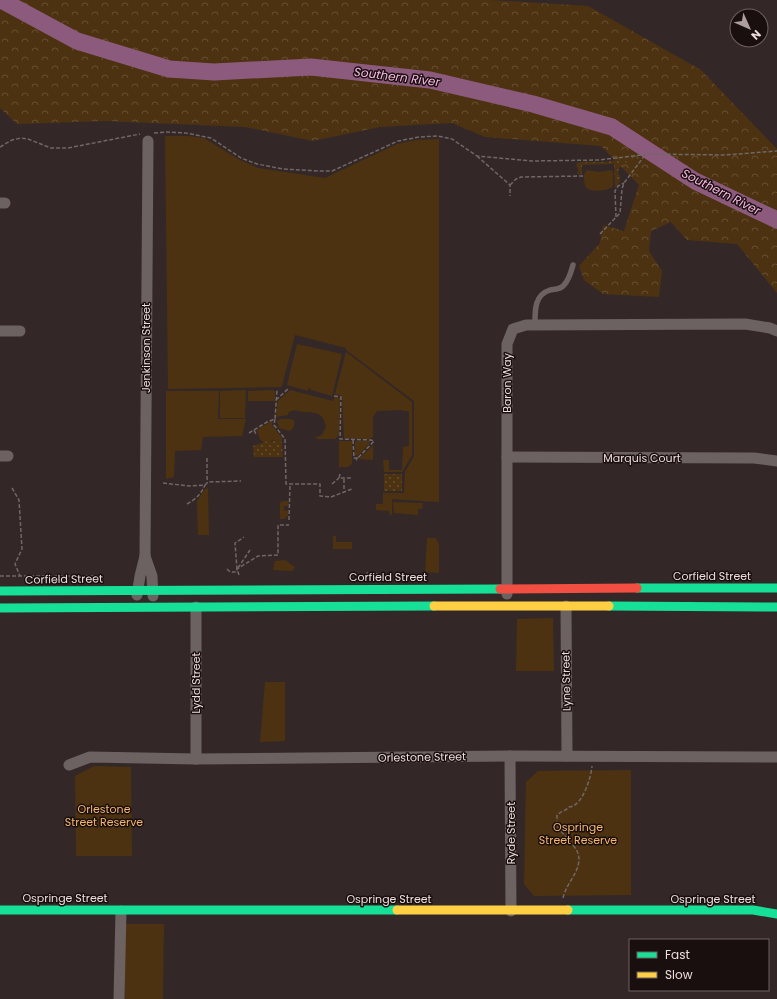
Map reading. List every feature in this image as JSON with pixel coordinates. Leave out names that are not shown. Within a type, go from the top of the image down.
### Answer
[{"type":"main road","name":"Corfield Street","points":[[0,591],[85,592],[153,589],[777,588]]},
{"type":"main road","points":[[0,608],[566,606],[777,607]]},
{"type":"main road","name":"Ospringe Street","points":[[0,910],[754,910],[777,914]]},
{"type":"street","name":"Jenkinson Street","points":[[137,608],[137,590],[145,556],[146,136]]},
{"type":"street","name":"Baron Way","points":[[507,607],[507,344],[513,330],[526,325],[745,324],[770,328],[777,331]]},
{"type":"street","points":[[0,331],[20,331]]},
{"type":"street","name":"Marquis Court","points":[[507,457],[754,458],[777,461]]},
{"type":"street","name":"Jenkinson Street","points":[[145,556],[152,576],[153,608]]},
{"type":"street","name":"Lyne Street","points":[[566,606],[567,756]]},
{"type":"street","name":"Lydd Street","points":[[196,608],[196,759]]},
{"type":"street","name":"Orlestone Street","points":[[69,765],[90,757],[196,759],[510,756],[777,757]]},
{"type":"street","name":"Ryde Street","points":[[510,756],[511,911]]},
{"type":"street","points":[[119,999],[121,911]]},
{"type":"lane","points":[[535,325],[537,300],[543,293],[550,290],[559,289],[564,286],[573,265]]},
{"type":"path","points":[[0,148],[12,140],[21,138],[28,139],[51,148],[68,148],[166,132],[186,133],[211,138],[241,158],[257,164],[283,169],[332,171],[398,141],[419,137],[438,136],[452,139],[477,156],[510,185]]},
{"type":"path","points":[[477,156],[532,161],[599,160],[650,154],[725,155],[777,151]]},
{"type":"path","points":[[600,234],[616,218],[621,210],[622,188],[624,183],[645,155]]},
{"type":"path","points":[[510,196],[510,185],[512,181],[521,177],[583,176]]},
{"type":"path","points":[[616,218],[615,191],[618,186],[624,183]]},
{"type":"path","points":[[276,400],[289,388]]},
{"type":"path","points":[[277,390],[274,425],[285,439],[286,484],[320,484],[320,496],[331,497],[352,488]]},
{"type":"path","points":[[334,396],[341,397],[340,439],[374,441],[357,459],[354,458],[353,440]]},
{"type":"path","points":[[248,433],[266,422],[275,419]]},
{"type":"path","points":[[254,430],[256,434]]},
{"type":"path","points":[[207,458],[208,482]]},
{"type":"path","points":[[332,484],[339,478],[340,474]]},
{"type":"path","points":[[339,478],[352,478]]},
{"type":"path","points":[[344,478],[344,491]]},
{"type":"path","points":[[187,504],[196,499],[208,482],[241,481]]},
{"type":"path","points":[[163,483],[190,486],[205,485]]},
{"type":"path","points":[[289,520],[290,484]]},
{"type":"path","points":[[12,488],[19,500],[22,549],[15,564],[20,576]]},
{"type":"path","points":[[237,569],[258,556],[278,555],[278,525],[289,525]]},
{"type":"path","points":[[239,574],[237,569],[235,542],[244,537]]},
{"type":"path","points":[[227,569],[230,572],[236,573],[237,569],[250,550]]},
{"type":"path","points":[[562,910],[564,895],[579,862],[577,850],[557,826],[557,815],[560,812],[566,811],[570,807],[574,807],[578,804],[592,773],[592,756]]},
{"type":"green space","points":[[0,0],[490,0],[588,6],[701,70],[777,149],[777,293],[737,244],[687,240],[671,222],[651,231],[649,251],[662,271],[659,297],[603,294],[584,280],[579,266],[600,243],[603,225],[624,231],[639,185],[601,146],[485,137],[452,123],[380,127],[313,141],[245,127],[105,121],[17,124],[0,108]]},
{"type":"green space","points":[[165,136],[204,138],[238,159],[258,168],[325,178],[397,144],[416,140],[439,139],[439,502],[392,499],[392,515],[390,515],[389,511],[376,510],[376,504],[383,504],[383,493],[404,493],[405,472],[414,456],[414,401],[346,350],[346,348],[295,335],[282,386],[280,387],[168,389]]},
{"type":"green space","points":[[628,158],[626,163],[619,168],[618,173],[620,179],[615,188],[614,164],[582,165],[582,174],[577,174],[579,170],[576,165],[577,163],[606,162]]},
{"type":"green space","points":[[587,170],[599,172],[611,170],[613,172],[613,186],[600,191],[588,189],[585,186],[584,179],[584,174]]},
{"type":"green space","points":[[297,344],[342,354],[332,396],[308,388],[308,391],[287,385]]},
{"type":"green space","points":[[346,352],[412,402],[412,455],[402,472],[384,472],[383,460],[389,460],[389,470],[402,470],[403,447],[409,446],[409,411],[377,411],[373,417],[373,437],[369,439],[344,438],[342,396],[335,394]]},
{"type":"green space","points":[[246,390],[245,418],[220,418],[220,391]]},
{"type":"green space","points":[[274,390],[275,401],[248,401],[248,391]]},
{"type":"green space","points":[[290,390],[333,401],[335,397],[340,398],[339,435],[335,439],[317,439],[316,437],[322,435],[326,427],[322,416],[318,414],[295,410],[289,412],[288,415],[276,417],[278,401]]},
{"type":"green space","points":[[166,391],[219,391],[218,419],[246,419],[242,436],[203,437],[201,450],[175,451],[174,477],[166,479]]},
{"type":"green space","points":[[280,419],[294,420],[294,425],[290,431],[279,428],[277,421]]},
{"type":"green space","points":[[273,420],[272,425],[282,438],[282,442],[276,440],[264,443],[260,439],[257,430]]},
{"type":"green space","points":[[276,440],[282,442],[283,457],[254,457],[253,446]]},
{"type":"green space","points":[[339,441],[352,441],[352,464],[348,467],[339,467]]},
{"type":"green space","points":[[355,441],[369,441],[370,443],[359,455],[355,456]]},
{"type":"green space","points":[[373,445],[373,460],[359,459]]},
{"type":"green space","points":[[384,474],[402,474],[402,491],[384,491]]},
{"type":"green space","points":[[208,488],[209,535],[198,535],[197,501],[205,489]]},
{"type":"green space","points":[[282,501],[289,501],[288,506],[284,506],[284,510],[288,511],[288,516],[284,519],[280,519],[280,503]]},
{"type":"green space","points":[[393,502],[423,503],[422,509],[418,509],[418,515],[394,513]]},
{"type":"green space","points":[[333,536],[336,536],[336,542],[352,542],[352,549],[333,549]]},
{"type":"green space","points":[[427,538],[436,538],[439,544],[439,573],[425,572]]},
{"type":"green space","points":[[285,560],[295,567],[292,571],[273,570],[275,561]]},
{"type":"green space","points":[[553,618],[554,671],[516,671],[517,619]]},
{"type":"green space","points":[[265,682],[285,682],[285,741],[260,742]]},
{"type":"green space","name":"Orlestone Street Reserve","points":[[94,766],[131,767],[132,856],[76,856],[75,776]]},
{"type":"green space","name":"Ospringe Street Reserve","points":[[631,770],[631,895],[534,896],[524,884],[526,782],[538,771]]},
{"type":"green space","points":[[125,924],[164,924],[163,999],[125,999]]},
{"type":"waterway","name":"Southern River","points":[[1,0],[77,41],[169,69],[214,72],[311,67],[430,80],[533,104],[612,127],[695,181],[777,220]]},
{"type":"traffic: fast","points":[[637,588],[777,588]]},
{"type":"traffic: fast","points":[[0,591],[500,589]]},
{"type":"traffic: fast","points":[[0,608],[434,606]]},
{"type":"traffic: fast","points":[[609,606],[777,607]]},
{"type":"traffic: fast","points":[[0,910],[397,910]]},
{"type":"traffic: fast","points":[[568,910],[753,910],[777,914]]},
{"type":"traffic: slow","points":[[434,606],[609,606]]},
{"type":"traffic: slow","points":[[397,910],[568,910]]},
{"type":"traffic: jam","points":[[500,589],[637,588]]}]
